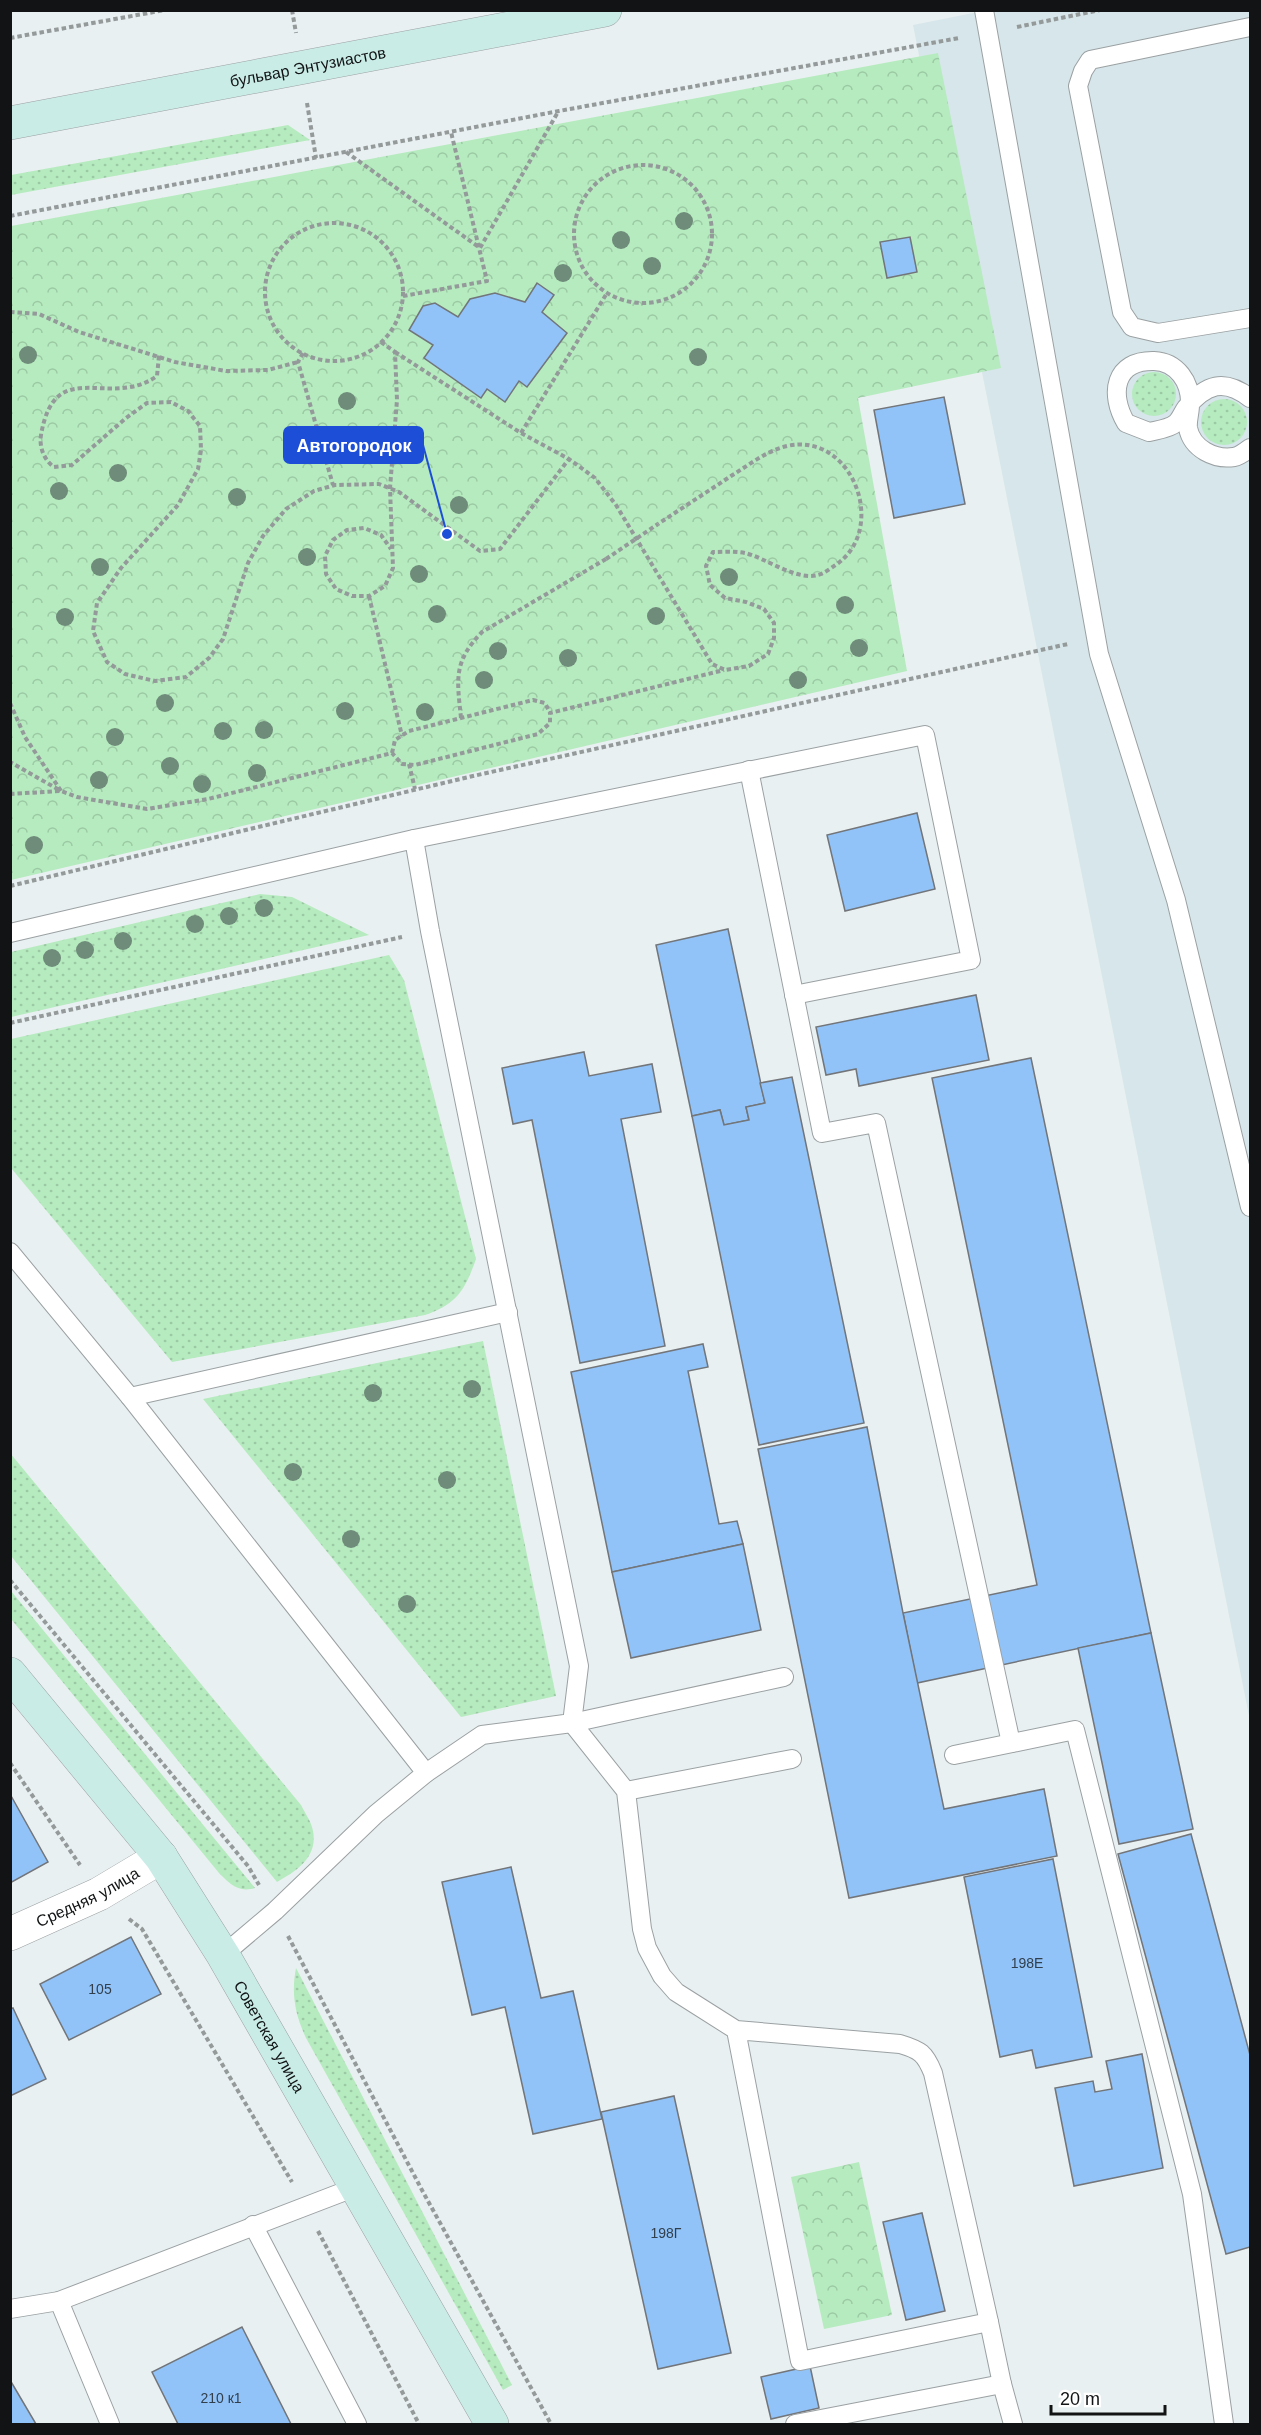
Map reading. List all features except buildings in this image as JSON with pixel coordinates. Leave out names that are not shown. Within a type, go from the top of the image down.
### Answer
[{"type":"main road","name":"бульвар Энтузиастов","points":[[10,123],[605,10]]},
{"type":"main road","name":"Советская улица","points":[[10,1674],[161,1857],[223,1955],[492,2424]]},
{"type":"street","name":"Средняя улица","points":[[10,1934],[99,1894],[161,1857]]},
{"type":"lane","points":[[984,10],[1099,654],[1176,900],[1251,1207]]},
{"type":"lane","points":[[1251,27],[1090,60],[1078,86],[1122,312],[1132,327],[1158,333],[1251,318]]},
{"type":"lane","points":[[1251,398],[1241,391],[1224,385],[1204,389],[1191,404],[1176,423],[1149,432],[1126,423],[1116,400],[1116,385],[1128,367],[1146,361],[1166,362],[1182,374],[1191,404],[1188,428],[1194,443],[1212,456],[1236,457],[1251,448]]},
{"type":"lane","points":[[10,933],[414,839],[926,735],[970,960],[794,995]]},
{"type":"lane","points":[[749,770],[822,1133],[876,1123],[1011,1743]]},
{"type":"lane","points":[[414,839],[430,931],[579,1666],[572,1723],[626,1791],[642,1929],[647,1948],[662,1976],[676,1992],[736,2031],[900,2044],[917,2050],[927,2059],[933,2073],[1002,2384],[1013,2424]]},
{"type":"lane","points":[[10,1251],[130,1397],[426,1773]]},
{"type":"lane","points":[[130,1397],[508,1312]]},
{"type":"lane","points":[[223,1955],[274,1911],[376,1814],[426,1773],[482,1735],[572,1723],[784,1677]]},
{"type":"lane","points":[[954,1755],[1075,1730],[1192,2194],[1224,2424]]},
{"type":"lane","points":[[626,1791],[792,1759]]},
{"type":"lane","points":[[736,2031],[800,2361],[989,2322]]},
{"type":"lane","points":[[10,2309],[58,2301],[356,2187]]},
{"type":"lane","points":[[253,2225],[357,2424]]},
{"type":"lane","points":[[58,2301],[110,2424]]},
{"type":"lane","points":[[795,2424],[830,2421],[1002,2384]]},
{"type":"path","points":[[10,38],[165,10]]},
{"type":"path","points":[[10,216],[559,111],[989,33],[1100,10]]},
{"type":"path","points":[[480,248],[559,111]]},
{"type":"path","points":[[403,296],[487,281],[452,132]]},
{"type":"path","points":[[346,152],[480,248]]},
{"type":"path","points":[[648,165],[666,169],[686,179],[700,195],[710,214],[713,235],[709,256],[699,276],[683,291],[664,300],[645,304],[627,302],[607,293],[594,283],[582,268],[576,250],[576,222],[586,196],[613,172],[630,167],[648,165]]},
{"type":"path","points":[[339,222],[357,227],[376,237],[391,252],[401,272],[403,296],[400,314],[390,333],[381,342],[374,349],[355,358],[336,361],[318,359],[303,353],[285,340],[273,325],[267,308],[265,289],[268,270],[288,240],[304,230],[321,224],[339,222]]},
{"type":"path","points":[[521,433],[607,293]]},
{"type":"path","points":[[10,312],[39,314],[79,332],[159,356],[226,371],[268,370],[298,362]]},
{"type":"path","points":[[381,342],[521,433],[569,459],[595,478],[616,505],[712,664],[725,670]]},
{"type":"path","points":[[391,549],[381,535],[364,528],[347,530],[333,540],[325,556],[326,574],[336,589],[352,597],[369,596],[385,585],[393,568],[390,488],[398,400],[395,352]]},
{"type":"path","points":[[303,353],[298,362],[333,485]]},
{"type":"path","points":[[159,356],[157,376],[145,384],[124,389],[72,389],[57,394],[44,415],[40,440],[46,461],[54,467],[72,465],[126,418],[147,403],[171,402],[188,411],[200,426],[201,450],[198,469],[178,505],[122,568],[97,603],[93,631],[107,662],[125,674],[155,681],[186,677],[209,658],[223,639],[248,563],[263,536],[286,509],[314,491],[333,485],[379,484],[399,492],[480,551],[500,549],[569,459]]},
{"type":"path","points":[[461,718],[457,682],[461,661],[467,648],[483,632],[606,559],[766,453],[789,446],[817,446],[842,462],[854,480],[861,501],[861,525],[854,546],[840,562],[819,576],[797,574],[746,554],[713,552],[706,566],[710,585],[725,598],[746,602],[764,609],[774,623],[774,638],[768,654],[749,666],[550,713]]},
{"type":"path","points":[[369,596],[402,736]]},
{"type":"path","points":[[10,886],[415,789],[1096,638]]},
{"type":"path","points":[[533,700],[545,703],[550,713],[550,723],[538,734],[415,765],[402,764],[392,753],[395,740],[409,731],[533,700]]},
{"type":"path","points":[[10,703],[25,737],[61,791]]},
{"type":"path","points":[[10,762],[61,791],[147,809],[208,800],[392,753]]},
{"type":"path","points":[[409,764],[415,789]]},
{"type":"path","points":[[10,794],[61,791]]},
{"type":"path","points":[[10,1023],[430,931]]},
{"type":"path","points":[[10,1580],[248,1866],[551,2424]]},
{"type":"path","points":[[10,1763],[99,1894],[142,1929],[305,2205],[419,2424]]},
{"type":"shaded area","points":[[988,10],[1250,11],[1250,1721],[913,25]]},
{"type":"green space","points":[[938,53],[1001,368],[858,398],[907,671],[11,880],[11,226]]},
{"type":"green space","points":[[288,125],[310,140],[11,195],[11,175]]},
{"type":"green space","points":[[1154,372],[1163,373],[1170,378],[1175,385],[1175,403],[1170,410],[1163,415],[1154,416],[1145,415],[1138,410],[1133,403],[1132,394],[1133,385],[1138,378],[1145,373]]},
{"type":"green space","points":[[1224,399],[1240,406],[1247,422],[1240,438],[1224,445],[1208,438],[1201,422],[1208,406]]},
{"type":"green space","points":[[260,894],[292,897],[369,935],[11,1017],[11,952]]},
{"type":"green space","points":[[389,955],[404,980],[476,1259],[468,1279],[452,1301],[425,1315],[172,1362],[11,1168],[11,1039]]},
{"type":"green space","points":[[483,1341],[556,1696],[461,1717],[203,1399]]},
{"type":"green space","points":[[10,1453],[301,1805],[311,1825],[314,1840],[309,1856],[292,1873],[277,1882],[11,1556]]},
{"type":"green space","points":[[10,1591],[255,1888],[239,1888],[219,1873],[11,1619]]},
{"type":"green space","points":[[296,1968],[512,2385],[503,2390],[306,2038],[295,2004]]},
{"type":"green space","points":[[859,2162],[892,2315],[824,2329],[791,2177]]},
{"type":"place","name":"Автогородок","points":[[447,534]]}]
